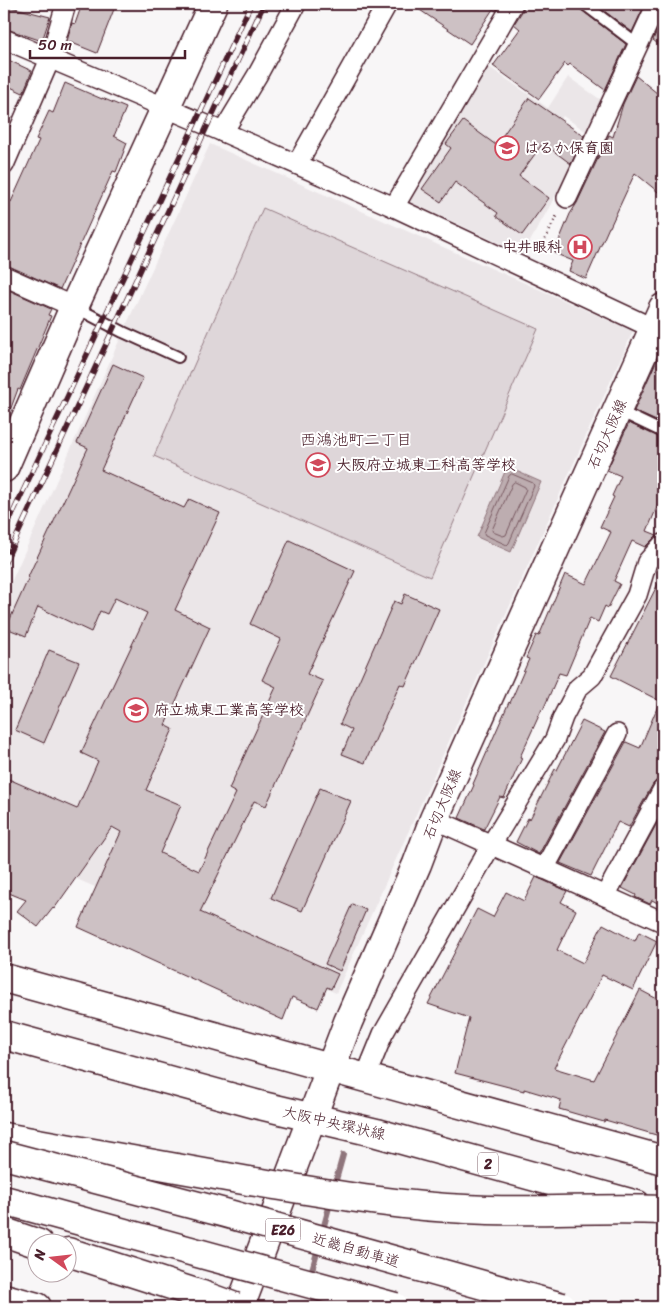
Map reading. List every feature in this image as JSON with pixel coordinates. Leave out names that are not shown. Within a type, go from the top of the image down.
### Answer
[{"type":"main road","points":[[5,464],[74,306],[213,4]]},
{"type":"main road","name":"石切大阪線","points":[[240,1307],[330,1068],[359,996],[417,864],[434,819],[617,410],[660,323]]},
{"type":"main road","points":[[4,978],[663,1160]]},
{"type":"main road","name":"大阪中央環状線","points":[[4,1035],[259,1105],[377,1133],[663,1211]]},
{"type":"main road","points":[[4,1137],[249,1180],[465,1210],[608,1209],[663,1211]]},
{"type":"main road","name":"近畿自動車道","points":[[4,1156],[234,1216],[562,1307]]},
{"type":"main road","points":[[4,1200],[395,1307]]},
{"type":"main road","points":[[4,1232],[28,1240]]},
{"type":"main road","points":[[4,1246],[28,1252]]},
{"type":"main road","points":[[78,1255],[235,1307]]},
{"type":"main road","points":[[78,1267],[191,1298],[240,1307]]},
{"type":"main road","points":[[4,1298],[37,1307]]},
{"type":"street","points":[[4,165],[50,59],[66,4]]},
{"type":"street","points":[[223,132],[258,74],[296,4]]},
{"type":"street","points":[[297,164],[387,4]]},
{"type":"street","points":[[394,207],[513,4]]},
{"type":"street","points":[[567,198],[657,4]]},
{"type":"street","points":[[4,39],[297,164],[529,270],[660,323]]},
{"type":"street","points":[[4,276],[74,306]]},
{"type":"street","points":[[365,1078],[383,1034],[491,845],[555,739],[563,717],[578,688],[592,676],[637,596],[647,562],[663,544]]},
{"type":"street","points":[[544,869],[617,734]]},
{"type":"street","points":[[605,896],[663,788]]},
{"type":"street","points":[[434,819],[663,922]]},
{"type":"lane","points":[[584,4],[638,45]]},
{"type":"lane","points":[[74,306],[178,358]]},
{"type":"lane","points":[[617,410],[663,432]]},
{"type":"path","points":[[529,270],[567,198]]},
{"type":"shaded area","points":[[485,64],[548,108],[568,77],[604,102],[590,134],[563,116],[551,135],[579,154],[523,254],[406,200]]},
{"type":"shaded area","name":"大阪府立城東工科高等学校","points":[[210,144],[633,331],[336,993],[4,847],[4,598],[123,332]]},
{"type":"shaded area","points":[[263,208],[538,329],[430,577],[154,456]]},
{"type":"water","points":[[507,467],[541,482],[511,552],[477,537]]},
{"type":"building","points":[[82,4],[116,4],[97,53],[67,41],[72,23],[75,24]]},
{"type":"building","points":[[411,4],[500,4],[496,11],[493,9],[470,44]]},
{"type":"building","points":[[524,4],[577,4],[580,9],[626,44],[605,90],[570,64],[568,66],[565,63],[539,99],[493,66],[520,29],[514,24],[523,10]]},
{"type":"building","points":[[595,4],[645,4],[632,32]]},
{"type":"building","points":[[7,6],[50,17],[42,41],[4,28],[4,16]]},
{"type":"building","points":[[663,17],[663,48],[653,40]]},
{"type":"building","points":[[4,58],[32,71],[23,93],[4,84]]},
{"type":"building","points":[[636,76],[663,98],[663,196],[635,173],[586,279],[569,271],[573,261],[554,253],[570,214],[609,135],[613,137],[623,104]]},
{"type":"building","points":[[65,83],[126,108],[114,136],[127,143],[116,172],[113,171],[60,289],[4,265],[4,213],[9,201],[11,202],[39,140],[36,139],[49,111],[53,113]]},
{"type":"building","points":[[529,98],[584,136],[571,164],[543,143],[519,176],[549,198],[522,235],[496,216],[498,213],[455,182],[441,202],[422,189],[451,148],[446,144],[463,121],[496,145]]},
{"type":"building","points":[[4,288],[51,309],[48,315],[51,316],[20,390],[18,389],[5,424],[4,424]]},
{"type":"building","points":[[663,346],[663,424],[634,411]]},
{"type":"building","points":[[113,364],[143,378],[101,470],[184,508],[189,499],[220,513],[175,610],[210,627],[165,725],[173,729],[146,790],[181,805],[160,853],[199,871],[236,793],[229,789],[276,687],[262,680],[281,639],[250,624],[289,540],[355,571],[307,674],[323,681],[266,806],[254,801],[200,912],[338,974],[331,989],[327,987],[318,1008],[292,997],[283,1020],[78,927],[121,832],[112,827],[54,909],[38,927],[17,911],[26,900],[4,891],[4,777],[77,809],[98,761],[81,753],[147,613],[115,598],[107,614],[100,611],[91,632],[38,607],[26,636],[6,628],[88,448],[77,443]]},
{"type":"building","points":[[629,423],[663,439],[663,493],[647,531],[657,535],[645,547],[632,541],[614,581],[620,584],[608,608],[605,606],[598,622],[590,618],[566,675],[559,673],[520,757],[522,758],[504,798],[500,797],[484,829],[459,818],[529,659],[526,658],[536,635],[539,636],[565,574],[586,584],[611,532],[600,527],[614,497],[612,496],[621,476],[607,470]]},
{"type":"building","points":[[663,574],[663,778],[658,779],[653,784],[629,827],[618,822],[591,876],[560,863],[626,742],[640,748],[660,701],[611,676]]},
{"type":"building","points":[[405,594],[439,609],[405,686],[400,684],[365,763],[342,754],[352,730],[340,724],[394,601],[401,604]]},
{"type":"building","points":[[49,650],[79,662],[44,743],[15,730]]},
{"type":"building","points":[[582,721],[605,732],[539,854],[516,842],[528,818],[530,819],[555,769],[557,770]]},
{"type":"building","points":[[320,788],[351,801],[302,911],[271,898]]},
{"type":"building","points":[[663,812],[663,906],[652,900],[650,904],[622,888]]},
{"type":"building","points":[[536,877],[567,891],[561,902],[576,910],[557,950],[583,963],[603,924],[635,941],[639,932],[657,941],[633,990],[602,975],[554,1068],[594,1080],[640,990],[663,1002],[663,1137],[559,1109],[561,1100],[524,1089],[524,1091],[455,1073],[469,1018],[428,1004],[477,909],[493,917],[506,892],[524,901]]},
{"type":"building","points":[[352,904],[366,910],[340,971],[325,964]]},
{"type":"waterway","points":[[334,1187],[343,1155]]},
{"type":"waterway","points":[[322,1233],[331,1200]]},
{"type":"waterway","points":[[310,1277],[319,1245]]},
{"type":"railway","points":[[4,532],[251,4]]},
{"type":"railway","points":[[4,564],[264,4]]},
{"type":"place","name":"はるか保育園","points":[[507,148]]},
{"type":"place","name":"中井眼科","points":[[580,247]]},
{"type":"place","name":"大阪府立城東工科高等学校","points":[[318,465]]},
{"type":"place","name":"府立城東工業高等学校","points":[[136,710]]},
{"type":"district","name":"西鴻池町二丁目","points":[[356,439]]}]
